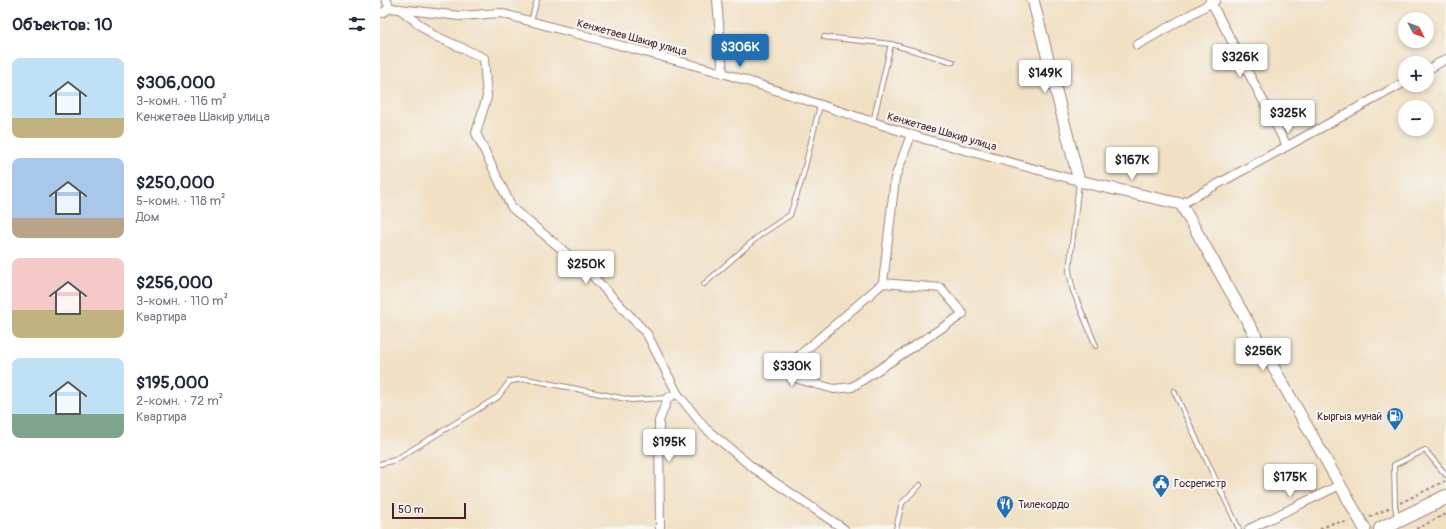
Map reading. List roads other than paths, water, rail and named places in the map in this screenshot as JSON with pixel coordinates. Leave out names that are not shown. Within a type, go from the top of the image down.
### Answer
[{"type":"highway","points":[[1381,529],[1446,497]]},
{"type":"street","points":[[380,13],[390,8],[386,0]]},
{"type":"street","points":[[717,0],[723,73]]},
{"type":"street","points":[[1033,0],[1079,182],[1181,204],[1398,86]]},
{"type":"street","points":[[1138,46],[1213,1],[1287,146]]},
{"type":"street","name":"Кенжетаев Шакир улица","points":[[390,8],[460,16],[500,13],[723,73],[911,135],[1079,182]]},
{"type":"street","points":[[400,9],[433,34],[484,58],[487,97],[476,133],[512,208],[587,270],[647,334],[677,393],[705,428],[752,467],[844,529]]},
{"type":"street","points":[[1434,66],[1446,59]]},
{"type":"street","points":[[883,283],[940,288],[964,314],[852,387],[834,389],[798,379],[786,367],[883,283],[895,178],[911,135]]},
{"type":"street","points":[[1181,204],[1363,525]]},
{"type":"street","points":[[660,529],[659,421],[668,398],[677,393]]},
{"type":"street","points":[[1249,529],[1340,485]]},
{"type":"lane","points":[[531,21],[537,0]]},
{"type":"lane","points":[[824,38],[891,44],[952,62]]},
{"type":"lane","points":[[873,122],[891,44]]},
{"type":"lane","points":[[704,284],[760,235],[790,215],[802,180],[820,105]]},
{"type":"lane","points":[[1079,182],[1069,271],[1073,291],[1096,346]]},
{"type":"lane","points":[[380,464],[394,460],[498,397],[510,381],[527,379],[631,400],[668,398]]},
{"type":"lane","points":[[1174,391],[1238,529]]},
{"type":"lane","points":[[1397,521],[1394,465],[1425,450],[1446,475]]},
{"type":"lane","points":[[896,529],[902,503],[920,485]]},
{"type":"place","name":"Кыргыз мунай","points":[[1395,431]]},
{"type":"place","name":"Госрегистр","points":[[1161,498]]},
{"type":"place","name":"Тилекордо","points":[[1005,519]]}]
